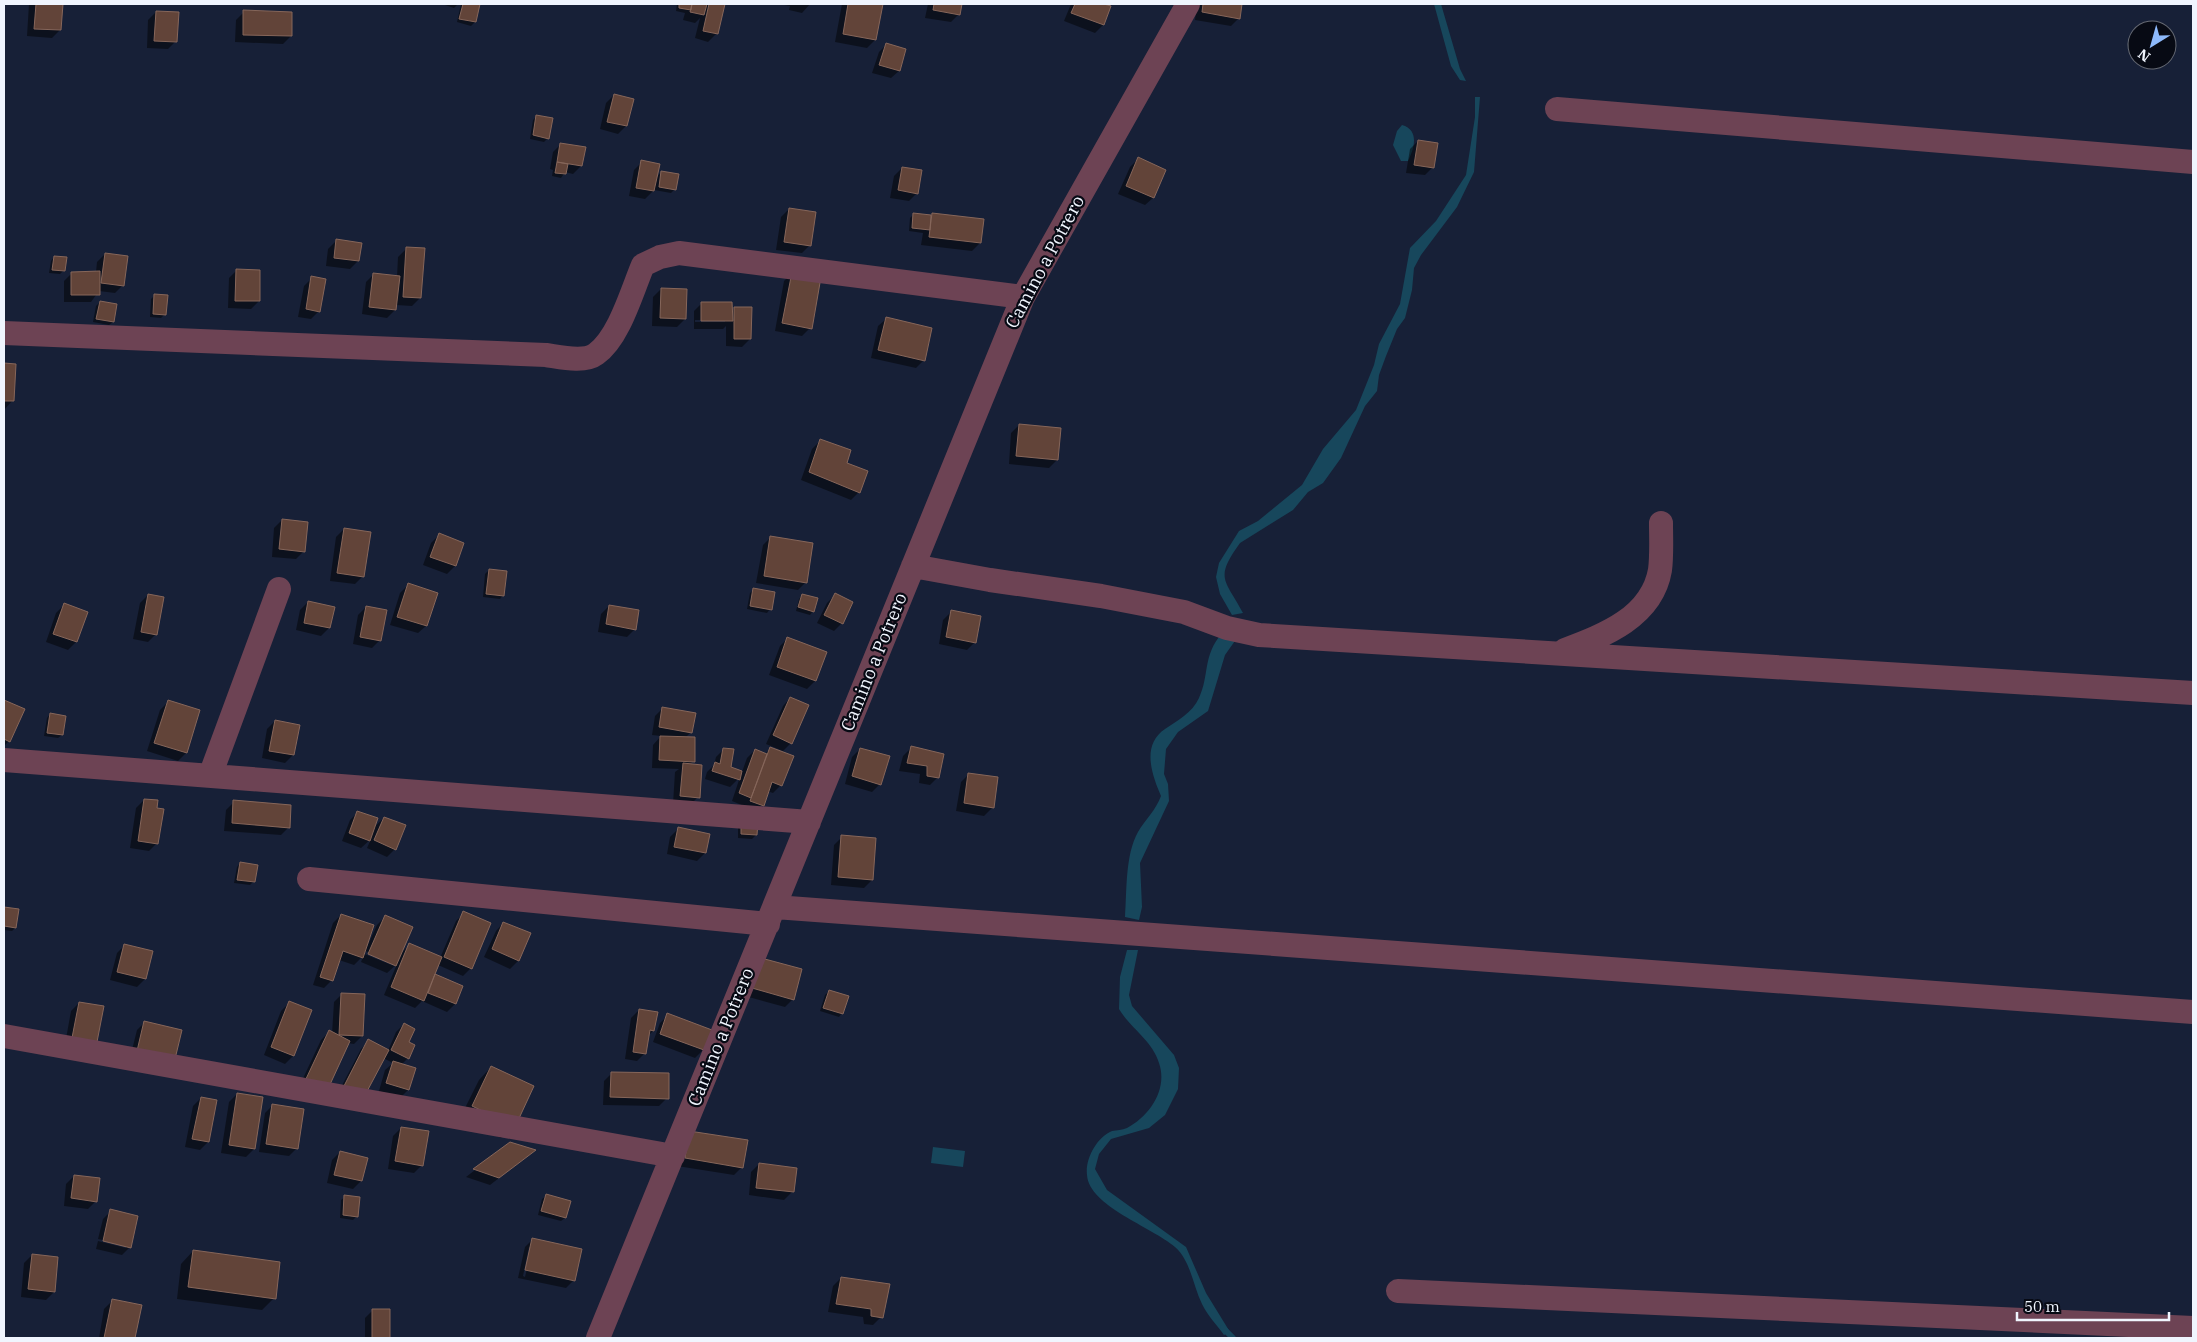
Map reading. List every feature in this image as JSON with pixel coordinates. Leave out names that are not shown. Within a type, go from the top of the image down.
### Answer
[{"type":"street","name":"Camino a Potrero","points":[[598,1338],[1023,297],[1188,4]]},
{"type":"street","points":[[1557,109],[2193,162]]},
{"type":"street","points":[[4,333],[546,354],[572,358],[595,355],[612,337],[643,265],[660,257],[679,253],[1023,297]]},
{"type":"street","points":[[1556,653],[1593,640],[1628,622],[1648,600],[1660,569],[1661,523]]},
{"type":"street","points":[[913,566],[1184,612],[1227,628],[1259,635],[2193,693]]},
{"type":"street","points":[[210,776],[279,589]]},
{"type":"street","points":[[4,760],[809,822]]},
{"type":"street","points":[[309,879],[771,915],[2193,1012]]},
{"type":"street","points":[[4,1036],[673,1156]]},
{"type":"street","points":[[1398,1291],[2193,1328]]},
{"type":"water","points":[[1434,4],[1441,4],[1460,69],[1466,81],[1460,80],[1451,66]]},
{"type":"water","points":[[1475,97],[1480,97],[1474,172],[1457,207],[1421,255],[1414,268],[1412,290],[1405,318],[1397,329],[1386,356],[1379,375],[1377,391],[1365,406],[1341,458],[1323,483],[1308,492],[1293,510],[1240,543],[1232,555],[1227,564],[1225,579],[1243,613],[1232,615],[1220,594],[1216,577],[1219,563],[1239,531],[1258,521],[1302,485],[1323,449],[1356,410],[1374,365],[1379,344],[1400,304],[1410,248],[1436,221],[1466,175],[1475,117]]},
{"type":"water","points":[[1402,125],[1408,127],[1414,140],[1408,161],[1401,161],[1393,145],[1397,131]]},
{"type":"water","points":[[1222,633],[1237,638],[1225,655],[1208,711],[1178,732],[1166,749],[1164,774],[1168,784],[1169,801],[1140,863],[1142,907],[1139,920],[1125,917],[1127,873],[1131,851],[1138,832],[1161,796],[1152,770],[1151,752],[1153,743],[1165,729],[1193,708],[1202,689],[1212,650]]},
{"type":"water","points":[[1127,950],[1138,950],[1129,995],[1132,1006],[1174,1055],[1179,1068],[1178,1089],[1165,1115],[1149,1128],[1111,1139],[1099,1154],[1095,1169],[1107,1190],[1186,1247],[1206,1293],[1230,1332],[1224,1335],[1204,1308],[1185,1259],[1175,1247],[1098,1197],[1090,1186],[1087,1175],[1088,1162],[1097,1143],[1112,1131],[1127,1128],[1143,1116],[1155,1101],[1161,1082],[1161,1073],[1156,1055],[1119,1009],[1120,977]]},
{"type":"water","points":[[933,1147],[965,1151],[963,1167],[931,1163]]},
{"type":"building","points":[[36,4],[63,4],[61,30],[34,29]]},
{"type":"building","points":[[463,4],[480,4],[476,22],[459,19]]},
{"type":"building","points":[[679,4],[692,4],[691,10],[679,8]]},
{"type":"building","points":[[692,4],[707,4],[704,15],[690,12]]},
{"type":"building","points":[[709,4],[725,4],[718,34],[703,31]]},
{"type":"building","points":[[848,4],[883,4],[876,40],[843,34]]},
{"type":"building","points":[[934,4],[962,4],[960,15],[933,10]]},
{"type":"building","points":[[1075,4],[1104,4],[1111,6],[1104,25],[1071,13]]},
{"type":"building","points":[[1203,4],[1242,4],[1240,19],[1202,12]]},
{"type":"building","points":[[243,10],[292,12],[292,36],[243,35]]},
{"type":"building","points":[[156,11],[179,12],[177,42],[154,41]]},
{"type":"building","points":[[886,43],[906,49],[900,71],[879,65]]},
{"type":"building","points":[[614,94],[634,99],[627,126],[607,122]]},
{"type":"building","points":[[536,115],[553,118],[549,139],[533,135]]},
{"type":"building","points":[[1418,140],[1438,143],[1434,168],[1414,165]]},
{"type":"building","points":[[560,143],[586,147],[582,166],[557,162]]},
{"type":"building","points":[[1138,157],[1166,170],[1154,198],[1126,186]]},
{"type":"building","points":[[641,160],[660,164],[654,191],[636,188]]},
{"type":"building","points":[[557,162],[568,164],[566,174],[555,173]]},
{"type":"building","points":[[902,167],[922,170],[918,194],[898,190]]},
{"type":"building","points":[[661,171],[679,174],[676,190],[659,187]]},
{"type":"building","points":[[789,208],[816,212],[811,246],[784,242]]},
{"type":"building","points":[[913,213],[931,215],[930,230],[912,228]]},
{"type":"building","points":[[932,213],[984,219],[981,243],[929,237]]},
{"type":"building","points":[[336,239],[362,243],[359,261],[334,258]]},
{"type":"building","points":[[406,247],[425,248],[421,298],[403,297]]},
{"type":"building","points":[[105,253],[128,256],[124,286],[101,283]]},
{"type":"building","points":[[54,256],[67,257],[65,271],[52,270]]},
{"type":"building","points":[[236,269],[260,270],[260,301],[235,301]]},
{"type":"building","points":[[100,271],[100,295],[71,295],[71,272]]},
{"type":"building","points":[[792,272],[821,277],[812,329],[782,323]]},
{"type":"building","points":[[373,273],[400,276],[396,310],[369,307]]},
{"type":"building","points":[[311,276],[326,279],[320,312],[306,309]]},
{"type":"building","points":[[661,288],[687,289],[686,319],[660,318]]},
{"type":"building","points":[[154,294],[168,295],[166,315],[153,314]]},
{"type":"building","points":[[100,301],[117,304],[114,322],[96,319]]},
{"type":"building","points":[[701,302],[732,302],[733,321],[701,321]]},
{"type":"building","points":[[734,307],[752,307],[751,339],[734,339]]},
{"type":"building","points":[[886,317],[932,328],[925,361],[878,350]]},
{"type":"building","points":[[4,363],[16,364],[14,401],[4,401]]},
{"type":"building","points":[[1019,424],[1061,428],[1058,460],[1016,456]]},
{"type":"building","points":[[820,439],[851,450],[847,463],[868,471],[860,493],[809,472]]},
{"type":"building","points":[[282,519],[308,522],[305,552],[279,549]]},
{"type":"building","points":[[344,528],[371,532],[364,577],[337,573]]},
{"type":"building","points":[[439,533],[464,543],[456,566],[430,557]]},
{"type":"building","points":[[770,536],[813,543],[807,583],[764,576]]},
{"type":"building","points":[[489,569],[507,571],[504,596],[486,594]]},
{"type":"building","points":[[408,583],[438,593],[427,626],[397,617]]},
{"type":"building","points":[[753,588],[775,592],[772,610],[750,606]]},
{"type":"building","points":[[835,593],[853,602],[843,624],[824,615]]},
{"type":"building","points":[[148,594],[164,597],[157,635],[141,632]]},
{"type":"building","points":[[802,594],[818,598],[814,612],[798,607]]},
{"type":"building","points":[[308,601],[335,607],[330,628],[304,623]]},
{"type":"building","points":[[64,603],[88,612],[77,642],[53,634]]},
{"type":"building","points":[[609,605],[639,610],[636,630],[606,624]]},
{"type":"building","points":[[366,606],[387,610],[381,641],[360,637]]},
{"type":"building","points":[[951,610],[981,616],[976,643],[946,637]]},
{"type":"building","points":[[787,637],[827,652],[816,681],[777,667]]},
{"type":"building","points":[[790,697],[809,705],[792,744],[773,735]]},
{"type":"building","points":[[4,700],[25,709],[10,742],[4,739]]},
{"type":"building","points":[[168,700],[200,710],[187,753],[154,743]]},
{"type":"building","points":[[662,707],[696,713],[692,733],[659,727]]},
{"type":"building","points":[[50,713],[66,716],[63,735],[47,733]]},
{"type":"building","points":[[275,720],[300,725],[294,755],[269,751]]},
{"type":"building","points":[[660,736],[695,737],[695,762],[659,760]]},
{"type":"building","points":[[911,746],[944,754],[939,778],[927,776],[927,766],[907,763]]},
{"type":"building","points":[[770,747],[794,756],[782,786],[772,782],[764,806],[750,801]]},
{"type":"building","points":[[723,748],[734,749],[731,767],[742,771],[740,780],[712,771],[715,762],[720,764]]},
{"type":"building","points":[[860,748],[890,756],[881,785],[852,776]]},
{"type":"building","points":[[755,749],[767,754],[751,798],[739,793]]},
{"type":"building","points":[[683,763],[702,765],[700,798],[680,796]]},
{"type":"building","points":[[968,773],[998,777],[994,808],[964,803]]},
{"type":"building","points":[[144,799],[158,800],[157,808],[164,809],[158,844],[138,841]]},
{"type":"building","points":[[233,800],[291,805],[290,828],[232,823]]},
{"type":"building","points":[[357,811],[378,818],[370,841],[349,833]]},
{"type":"building","points":[[384,817],[406,825],[396,850],[374,840]]},
{"type":"building","points":[[741,821],[758,822],[757,835],[741,834]]},
{"type":"building","points":[[678,827],[710,834],[706,853],[674,847]]},
{"type":"building","points":[[841,835],[876,838],[873,880],[838,877]]},
{"type":"building","points":[[240,862],[258,865],[255,882],[237,880]]},
{"type":"building","points":[[4,907],[19,909],[16,928],[4,926]]},
{"type":"building","points":[[463,911],[491,923],[472,969],[444,957]]},
{"type":"building","points":[[341,914],[374,925],[363,958],[343,951],[333,981],[320,977]]},
{"type":"building","points":[[385,915],[413,927],[396,966],[368,954]]},
{"type":"building","points":[[503,922],[531,933],[519,961],[492,949]]},
{"type":"building","points":[[409,943],[442,957],[424,1001],[391,987]]},
{"type":"building","points":[[124,944],[153,951],[146,979],[117,972]]},
{"type":"building","points":[[761,958],[802,969],[794,1000],[752,988]]},
{"type":"building","points":[[435,974],[463,986],[456,1004],[428,993]]},
{"type":"building","points":[[829,990],[849,996],[843,1014],[823,1008]]},
{"type":"building","points":[[341,993],[365,994],[363,1036],[339,1035]]},
{"type":"building","points":[[289,1001],[312,1010],[294,1056],[271,1047]]},
{"type":"building","points":[[79,1002],[104,1006],[96,1047],[71,1043]]},
{"type":"building","points":[[639,1009],[658,1012],[654,1031],[650,1030],[646,1054],[633,1052]]},
{"type":"building","points":[[667,1013],[712,1030],[704,1050],[660,1034]]},
{"type":"building","points":[[144,1021],[182,1030],[175,1059],[137,1051]]},
{"type":"building","points":[[404,1023],[415,1029],[409,1042],[415,1045],[409,1059],[391,1050]]},
{"type":"building","points":[[329,1030],[350,1041],[327,1091],[305,1081]]},
{"type":"building","points":[[368,1039],[389,1050],[364,1097],[344,1086]]},
{"type":"building","points":[[393,1061],[416,1068],[409,1090],[386,1083]]},
{"type":"building","points":[[491,1066],[534,1086],[515,1127],[472,1106]]},
{"type":"building","points":[[611,1072],[669,1073],[669,1099],[610,1097]]},
{"type":"building","points":[[237,1093],[263,1097],[255,1149],[229,1145]]},
{"type":"building","points":[[201,1097],[217,1100],[209,1142],[192,1139]]},
{"type":"building","points":[[272,1104],[304,1109],[298,1149],[266,1144]]},
{"type":"building","points":[[401,1127],[429,1131],[423,1166],[395,1161]]},
{"type":"building","points":[[689,1131],[748,1140],[743,1168],[685,1158]]},
{"type":"building","points":[[510,1142],[536,1150],[499,1178],[473,1169]]},
{"type":"building","points":[[340,1151],[368,1158],[362,1181],[334,1175]]},
{"type":"building","points":[[759,1163],[797,1168],[794,1192],[756,1188]]},
{"type":"building","points":[[74,1175],[100,1178],[97,1202],[71,1198]]},
{"type":"building","points":[[546,1194],[571,1201],[566,1218],[541,1211]]},
{"type":"building","points":[[344,1195],[360,1197],[358,1217],[343,1215]]},
{"type":"building","points":[[110,1209],[138,1216],[131,1248],[103,1241]]},
{"type":"building","points":[[532,1238],[582,1249],[575,1281],[525,1270]]},
{"type":"building","points":[[193,1250],[280,1262],[276,1299],[188,1287]]},
{"type":"building","points":[[32,1254],[58,1257],[55,1292],[28,1289]]},
{"type":"building","points":[[841,1277],[890,1284],[883,1318],[871,1316],[871,1309],[836,1304]]},
{"type":"building","points":[[112,1299],[142,1305],[135,1338],[104,1338]]},
{"type":"building","points":[[372,1309],[390,1309],[390,1338],[372,1338]]},
{"type":"waterway","points":[[1223,1328],[1233,1338]]}]
